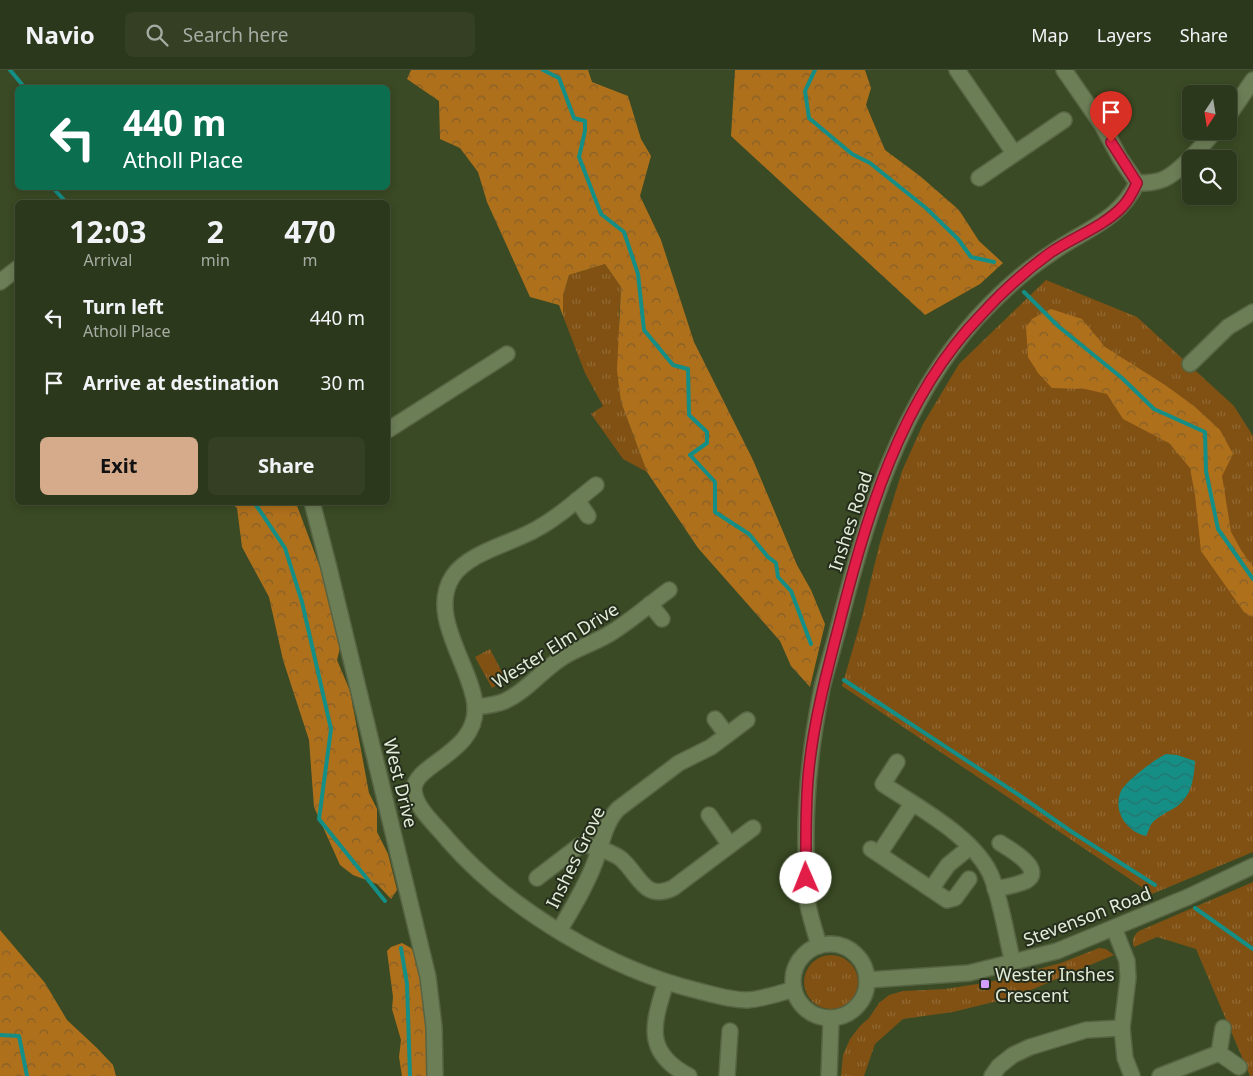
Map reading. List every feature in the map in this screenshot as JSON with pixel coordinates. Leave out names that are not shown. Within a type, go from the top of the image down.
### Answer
[{"type":"street","points":[[957,70],[1014,153]]},
{"type":"street","points":[[1064,70],[1102,125],[1120,158],[1137,183],[1164,179],[1174,172],[1206,140]]},
{"type":"street","points":[[1238,101],[1253,80]]},
{"type":"street","points":[[979,178],[1064,120]]},
{"type":"street","name":"Inshes Road","points":[[820,946],[807,898],[806,818],[809,768],[823,686],[850,582],[888,464],[928,383],[943,360],[979,317],[1010,285],[1052,252],[1109,218],[1122,207],[1131,196],[1137,183]]},
{"type":"street","points":[[0,282],[15,270]]},
{"type":"street","points":[[1190,364],[1228,327],[1253,312]]},
{"type":"street","points":[[390,429],[507,354]]},
{"type":"street","points":[[596,485],[543,526],[525,536],[479,555],[464,564],[453,576],[446,592],[445,612],[448,627],[470,686],[475,707],[474,720],[459,747],[416,780],[414,788],[416,799],[426,814],[463,857],[507,897],[558,931],[637,971],[666,982],[744,1000],[762,998],[794,989]]},
{"type":"street","points":[[577,500],[588,516]]},
{"type":"street","name":"West Drive","points":[[313,505],[428,977],[434,1028],[435,1076]]},
{"type":"street","name":"Wester Elm Drive","points":[[475,707],[504,702],[516,695],[565,655],[592,644],[614,631],[669,590]]},
{"type":"street","points":[[650,604],[662,619]]},
{"type":"street","points":[[715,719],[727,735]]},
{"type":"street","name":"Inshes Grove","points":[[558,931],[576,902],[595,862],[611,816],[679,763],[711,747],[747,720]]},
{"type":"street","points":[[897,762],[883,784],[945,824],[978,856],[991,876],[1013,963]]},
{"type":"street","points":[[912,804],[875,852],[947,900],[955,898],[969,879]]},
{"type":"street","points":[[709,815],[730,845]]},
{"type":"street","points":[[537,878],[579,846],[584,845],[620,858],[649,889],[664,892],[673,888],[753,828]]},
{"type":"street","points":[[995,889],[1025,881],[1032,872],[1030,865],[1025,860],[1000,842]]},
{"type":"street","points":[[931,889],[948,865],[970,847]]},
{"type":"street","name":"Stevenson Road","points":[[867,980],[969,973],[1057,952],[1203,890],[1253,866]]},
{"type":"street","points":[[1114,928],[1127,962],[1128,978],[1122,1028],[1125,1058],[1132,1076]]},
{"type":"street","points":[[831,944],[842,946],[852,951],[860,959],[865,969],[867,980],[866,992],[857,1007],[842,1017],[818,1016],[807,1010],[799,1001],[794,989],[793,978],[801,958],[809,951],[820,946],[831,944]]},
{"type":"street","points":[[666,982],[654,1023],[656,1038],[666,1060],[689,1076]]},
{"type":"street","points":[[829,1076],[831,1018]]},
{"type":"street","points":[[992,1076],[999,1066],[1013,1054],[1030,1046],[1086,1030],[1122,1028]]},
{"type":"street","points":[[1218,1053],[1222,1028]]},
{"type":"street","points":[[727,1076],[730,1031]]},
{"type":"street","points":[[1218,1053],[1239,1067]]},
{"type":"street","points":[[1160,1076],[1218,1053]]},
{"type":"green space","points":[[411,70],[588,70],[592,82],[628,96],[641,139],[651,156],[640,196],[661,240],[694,342],[753,460],[797,565],[811,590],[825,624],[810,687],[791,666],[780,641],[698,548],[647,472],[621,402],[617,370],[621,287],[605,264],[569,275],[563,295],[563,316],[559,305],[530,297],[487,202],[478,172],[460,148],[440,139],[439,101],[407,79]]},
{"type":"green space","points":[[735,70],[865,70],[871,88],[866,105],[885,150],[920,176],[959,210],[979,241],[1003,263],[980,284],[925,315],[731,136]]},
{"type":"green space","points":[[605,264],[621,287],[619,317],[621,402],[647,472],[623,459],[591,414],[603,406],[585,373],[563,316],[563,295],[569,275]]},
{"type":"green space","points":[[1046,280],[1137,317],[1234,406],[1253,436],[1253,852],[1152,894],[842,686],[862,617],[879,546],[902,471],[923,424],[959,364]]},
{"type":"green space","points":[[1051,309],[1082,319],[1105,347],[1165,385],[1194,406],[1220,430],[1233,454],[1222,476],[1231,532],[1253,567],[1253,617],[1244,612],[1201,551],[1190,468],[1169,443],[1123,419],[1107,394],[1085,389],[1052,388],[1038,373],[1028,357],[1026,327],[1032,319]]},
{"type":"green space","points":[[233,505],[297,505],[324,578],[340,648],[337,660],[350,691],[369,793],[377,809],[377,832],[388,854],[397,890],[391,899],[377,884],[353,875],[340,865],[314,807],[309,740],[283,660],[269,597],[242,547],[237,508]]},
{"type":"green space","points":[[490,649],[506,680],[492,688],[475,657]]},
{"type":"green space","points":[[1253,716],[1253,776],[1236,732],[1239,726]]},
{"type":"green space","points":[[1253,882],[1253,1076],[1250,1076],[1196,949],[1157,937],[1134,947],[1133,940],[1139,931]]},
{"type":"green space","points":[[0,930],[45,983],[67,1020],[113,1065],[116,1076],[0,1076]]},
{"type":"green space","points":[[402,943],[411,948],[417,958],[422,979],[421,992],[432,1076],[402,1076],[399,1057],[401,1040],[392,1009],[393,997],[387,951],[391,947]]},
{"type":"green space","points":[[1099,948],[1106,949],[1114,955],[1014,997],[953,1012],[903,1019],[875,1044],[864,1076],[841,1076],[843,1055],[850,1039],[869,1018],[879,1003],[889,995],[903,991],[945,989],[990,982],[1061,963]]},
{"type":"green space","points":[[831,955],[841,957],[850,963],[856,972],[858,982],[856,992],[850,1001],[841,1007],[831,1009],[821,1007],[812,1001],[806,992],[804,982],[806,972],[812,963],[821,957]]},
{"type":"water","points":[[1166,754],[1177,755],[1195,761],[1193,780],[1189,792],[1181,803],[1153,822],[1146,836],[1139,834],[1127,825],[1120,813],[1118,806],[1121,791],[1148,765]]},
{"type":"waterway","points":[[10,70],[22,85]]},
{"type":"waterway","points":[[543,70],[559,78],[574,118],[585,121],[585,131],[579,157],[601,214],[624,232],[638,274],[644,330],[673,365],[688,369],[689,415],[707,432],[707,443],[690,455],[715,482],[715,512],[749,534],[768,557],[776,563],[778,577],[791,591],[811,644]]},
{"type":"waterway","points":[[815,70],[805,91],[809,118],[852,154],[870,163],[926,208],[958,239],[971,257],[994,262]]},
{"type":"waterway","points":[[55,190],[64,200]]},
{"type":"waterway","points":[[1024,292],[1058,326],[1122,378],[1154,409],[1205,432],[1206,471],[1218,529],[1253,579]]},
{"type":"waterway","points":[[256,505],[285,548],[302,602],[331,729],[319,819],[385,901]]},
{"type":"waterway","points":[[844,680],[1155,885]]},
{"type":"waterway","points":[[1195,908],[1253,949]]},
{"type":"waterway","points":[[401,948],[407,984],[410,1076]]},
{"type":"waterway","points":[[0,1035],[19,1036],[27,1076]]},
{"type":"place","name":"Wester Inshes Crescent","points":[[985,984]]},
{"type":"route","points":[[806,878],[806,818],[809,768],[816,720],[850,582],[888,464],[928,383],[959,339],[1010,285],[1052,252],[1109,218],[1131,196],[1137,183],[1111,142]]}]
